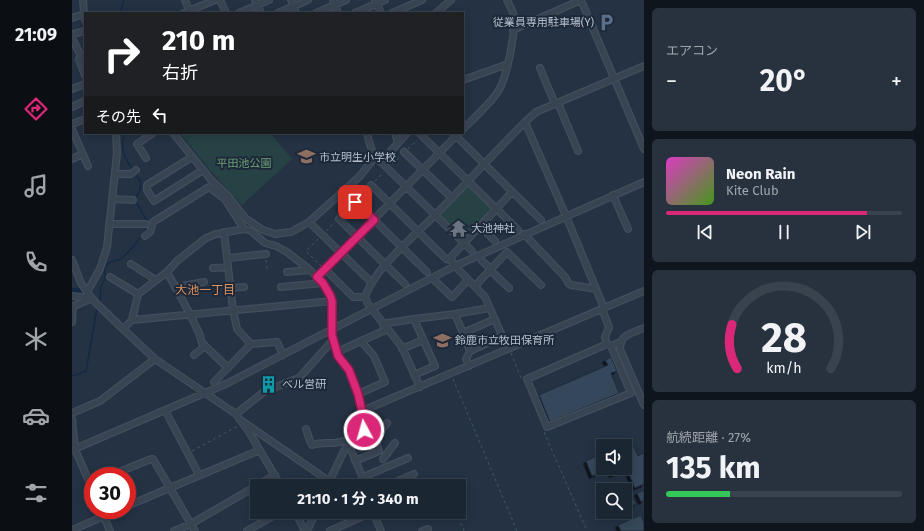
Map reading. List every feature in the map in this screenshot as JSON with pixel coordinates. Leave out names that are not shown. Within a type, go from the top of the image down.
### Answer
[{"type":"street","points":[[83,0],[84,12]]},
{"type":"street","points":[[185,0],[188,12],[215,0]]},
{"type":"street","points":[[220,0],[226,12]]},
{"type":"street","points":[[241,12],[256,3],[269,0]]},
{"type":"street","points":[[291,0],[296,12]]},
{"type":"street","points":[[280,12],[308,0]]},
{"type":"street","points":[[318,12],[334,3],[346,0]]},
{"type":"street","points":[[357,12],[376,2],[385,0]]},
{"type":"street","points":[[394,12],[412,2],[422,0]]},
{"type":"street","points":[[443,10],[451,0]]},
{"type":"street","points":[[464,128],[498,92],[504,80],[513,30],[513,12],[507,0]]},
{"type":"street","points":[[513,30],[581,0],[644,149]]},
{"type":"street","points":[[376,2],[381,12]]},
{"type":"street","points":[[256,3],[260,12]]},
{"type":"street","points":[[72,18],[84,17]]},
{"type":"street","points":[[72,34],[84,31]]},
{"type":"street","points":[[72,38],[82,58],[84,70]]},
{"type":"street","points":[[72,62],[82,58]]},
{"type":"street","points":[[464,80],[508,64]]},
{"type":"street","points":[[365,297],[371,282],[385,264],[536,112],[644,66]]},
{"type":"street","points":[[540,68],[578,151]]},
{"type":"street","points":[[72,89],[84,84]]},
{"type":"street","points":[[72,106],[84,101]]},
{"type":"street","points":[[72,124],[84,119]]},
{"type":"street","points":[[525,122],[596,289],[609,327],[605,337],[609,345],[631,393],[547,428],[527,379],[609,345],[620,342],[624,337],[644,328]]},
{"type":"street","points":[[72,129],[74,140],[83,154],[88,166]]},
{"type":"street","points":[[87,292],[105,259],[117,153],[116,134]]},
{"type":"street","points":[[146,158],[137,144],[152,134]]},
{"type":"street","points":[[174,134],[212,181],[245,218],[267,232],[275,234],[291,232],[309,222],[360,176],[375,158]]},
{"type":"street","points":[[367,134],[375,158],[381,162],[472,251]]},
{"type":"street","points":[[395,134],[398,143]]},
{"type":"street","points":[[381,162],[406,134]]},
{"type":"street","points":[[317,277],[440,153],[456,134],[541,220]]},
{"type":"street","points":[[421,135],[518,230]]},
{"type":"street","points":[[404,152],[452,198]]},
{"type":"street","points":[[72,159],[83,154]]},
{"type":"street","points":[[192,157],[147,185],[147,190],[154,202],[203,170]]},
{"type":"street","points":[[115,174],[134,172]]},
{"type":"street","points":[[74,450],[228,383],[372,310],[432,278],[453,264],[479,255],[644,182]]},
{"type":"street","points":[[371,185],[485,297],[508,349]]},
{"type":"street","points":[[146,236],[150,232],[153,222],[210,187],[227,198],[244,229]]},
{"type":"street","points":[[453,264],[451,257],[512,192]]},
{"type":"street","points":[[613,195],[628,229]]},
{"type":"street","points":[[112,199],[133,200]]},
{"type":"street","points":[[355,202],[427,272]]},
{"type":"street","points":[[339,219],[405,284]]},
{"type":"street","points":[[309,222],[371,282]]},
{"type":"street","points":[[110,224],[146,224]]},
{"type":"street","points":[[480,226],[495,241]]},
{"type":"street","points":[[123,329],[132,320],[138,294],[167,272],[177,261],[206,238],[224,232],[244,229],[251,231],[265,243],[276,246],[287,252],[310,270],[323,283],[330,295],[332,301],[332,330],[338,356],[349,370],[358,394],[362,411],[364,430],[362,434],[346,447],[330,479]]},
{"type":"street","points":[[224,232],[228,258],[230,288],[237,329],[239,329],[239,332],[251,344]]},
{"type":"street","points":[[524,234],[565,276],[569,284],[596,289]]},
{"type":"street","points":[[474,286],[507,252],[541,285]]},
{"type":"street","points":[[228,258],[266,254]]},
{"type":"street","points":[[479,255],[482,261],[509,288]]},
{"type":"street","points":[[72,260],[81,283],[92,298],[155,359],[321,479]]},
{"type":"street","points":[[131,264],[156,280]]},
{"type":"street","points":[[213,268],[228,266]]},
{"type":"street","points":[[325,269],[353,297],[365,297]]},
{"type":"street","points":[[287,272],[310,270]]},
{"type":"street","points":[[167,272],[190,314],[202,343],[228,368]]},
{"type":"street","points":[[110,277],[138,294]]},
{"type":"street","points":[[432,278],[452,297],[468,280]]},
{"type":"street","points":[[175,286],[204,282]]},
{"type":"street","points":[[281,287],[323,283]]},
{"type":"street","points":[[230,288],[244,287]]},
{"type":"street","points":[[362,411],[644,291]]},
{"type":"street","points":[[72,296],[92,298]]},
{"type":"street","points":[[365,297],[372,310],[402,349],[420,387]]},
{"type":"street","points":[[72,322],[72,306],[92,298]]},
{"type":"street","points":[[132,320],[332,301]]},
{"type":"street","points":[[337,352],[361,341],[385,327],[387,323],[490,308]]},
{"type":"street","points":[[455,314],[470,351]]},
{"type":"street","points":[[414,319],[435,366],[414,375]]},
{"type":"street","points":[[463,333],[495,319]]},
{"type":"street","points":[[469,366],[466,359],[470,351],[502,336]]},
{"type":"street","points":[[236,416],[265,391],[299,378],[334,340]]},
{"type":"street","points":[[402,349],[423,340]]},
{"type":"street","points":[[358,394],[385,382],[374,356],[361,341]]},
{"type":"street","points":[[214,382],[251,344],[277,342],[283,355]]},
{"type":"street","points":[[620,342],[620,349],[644,405]]},
{"type":"street","points":[[194,355],[205,346]]},
{"type":"street","points":[[72,413],[100,401],[155,359]]},
{"type":"street","points":[[165,410],[199,475]]},
{"type":"street","points":[[236,416],[260,450],[277,479]]},
{"type":"street","points":[[72,419],[74,450],[84,468]]},
{"type":"street","points":[[373,441],[387,423]]},
{"type":"street","points":[[306,429],[312,445],[324,442],[331,443],[341,440],[346,441],[363,477],[408,458]]},
{"type":"street","points":[[362,434],[376,443],[383,460],[388,466]]},
{"type":"street","points":[[383,460],[395,443]]},
{"type":"street","points":[[136,502],[260,450]]},
{"type":"street","points":[[355,461],[379,451]]},
{"type":"street","points":[[130,467],[151,458],[153,459],[195,531]]},
{"type":"street","points":[[403,479],[414,474]]},
{"type":"street","points":[[174,531],[191,524],[275,475]]},
{"type":"street","points":[[72,530],[97,519]]},
{"type":"street","points":[[105,519],[110,531]]},
{"type":"street","points":[[247,531],[268,519]]},
{"type":"street","points":[[299,519],[306,531]]},
{"type":"street","points":[[306,531],[312,519]]},
{"type":"street","points":[[330,531],[357,519]]},
{"type":"street","points":[[376,519],[381,531]]},
{"type":"path","points":[[508,349],[521,378]]},
{"type":"path","points":[[451,374],[518,531]]},
{"type":"path","points":[[188,454],[242,424]]},
{"type":"path","points":[[543,429],[587,531]]},
{"type":"path","points":[[459,519],[464,531]]},
{"type":"green space","name":"平田池公園","points":[[181,134],[271,134],[292,159],[242,205],[210,170]]},
{"type":"green space","points":[[467,185],[470,186],[494,209],[464,240],[438,215]]},
{"type":"building","points":[[611,357],[617,371],[611,373],[619,393],[550,422],[539,395],[608,365],[605,360]]},
{"type":"building","name":"べル営研","points":[[272,381],[273,385],[266,388],[264,384]]},
{"type":"building","points":[[632,445],[638,456],[644,453],[644,484],[635,488],[629,475],[632,475]]},
{"type":"building","points":[[596,456],[596,474],[592,476],[586,461]]},
{"type":"building","points":[[644,490],[644,500],[641,502],[637,493]]},
{"type":"building","points":[[634,499],[636,504],[632,506],[632,500]]},
{"type":"building","points":[[641,515],[644,523],[644,531],[621,531],[618,525]]},
{"type":"waterway","points":[[120,12],[124,0]]},
{"type":"waterway","points":[[124,134],[124,153],[133,170]]},
{"type":"waterway","points":[[100,301],[101,287],[105,277],[104,270],[107,264],[122,258],[141,237],[149,224],[135,200],[140,190],[141,183],[135,173]]},
{"type":"waterway","points":[[72,293],[80,293]]},
{"type":"waterway","points":[[72,376],[86,371],[97,308]]},
{"type":"place","name":"従業員専用駐車場(Y)","points":[[607,22]]},
{"type":"place","name":"市立明生小学校","points":[[306,157]]},
{"type":"place","name":"大池神社","points":[[458,228]]},
{"type":"place","name":"鈴鹿市立牧田保育所","points":[[442,340]]},
{"type":"place","name":"べル営研","points":[[269,384]]},
{"type":"district","name":"大池一丁目","points":[[205,290]]},
{"type":"route","points":[[355,202],[374,220],[317,277],[326,287],[332,301],[332,335],[338,356],[349,370],[358,394],[364,430]]}]
